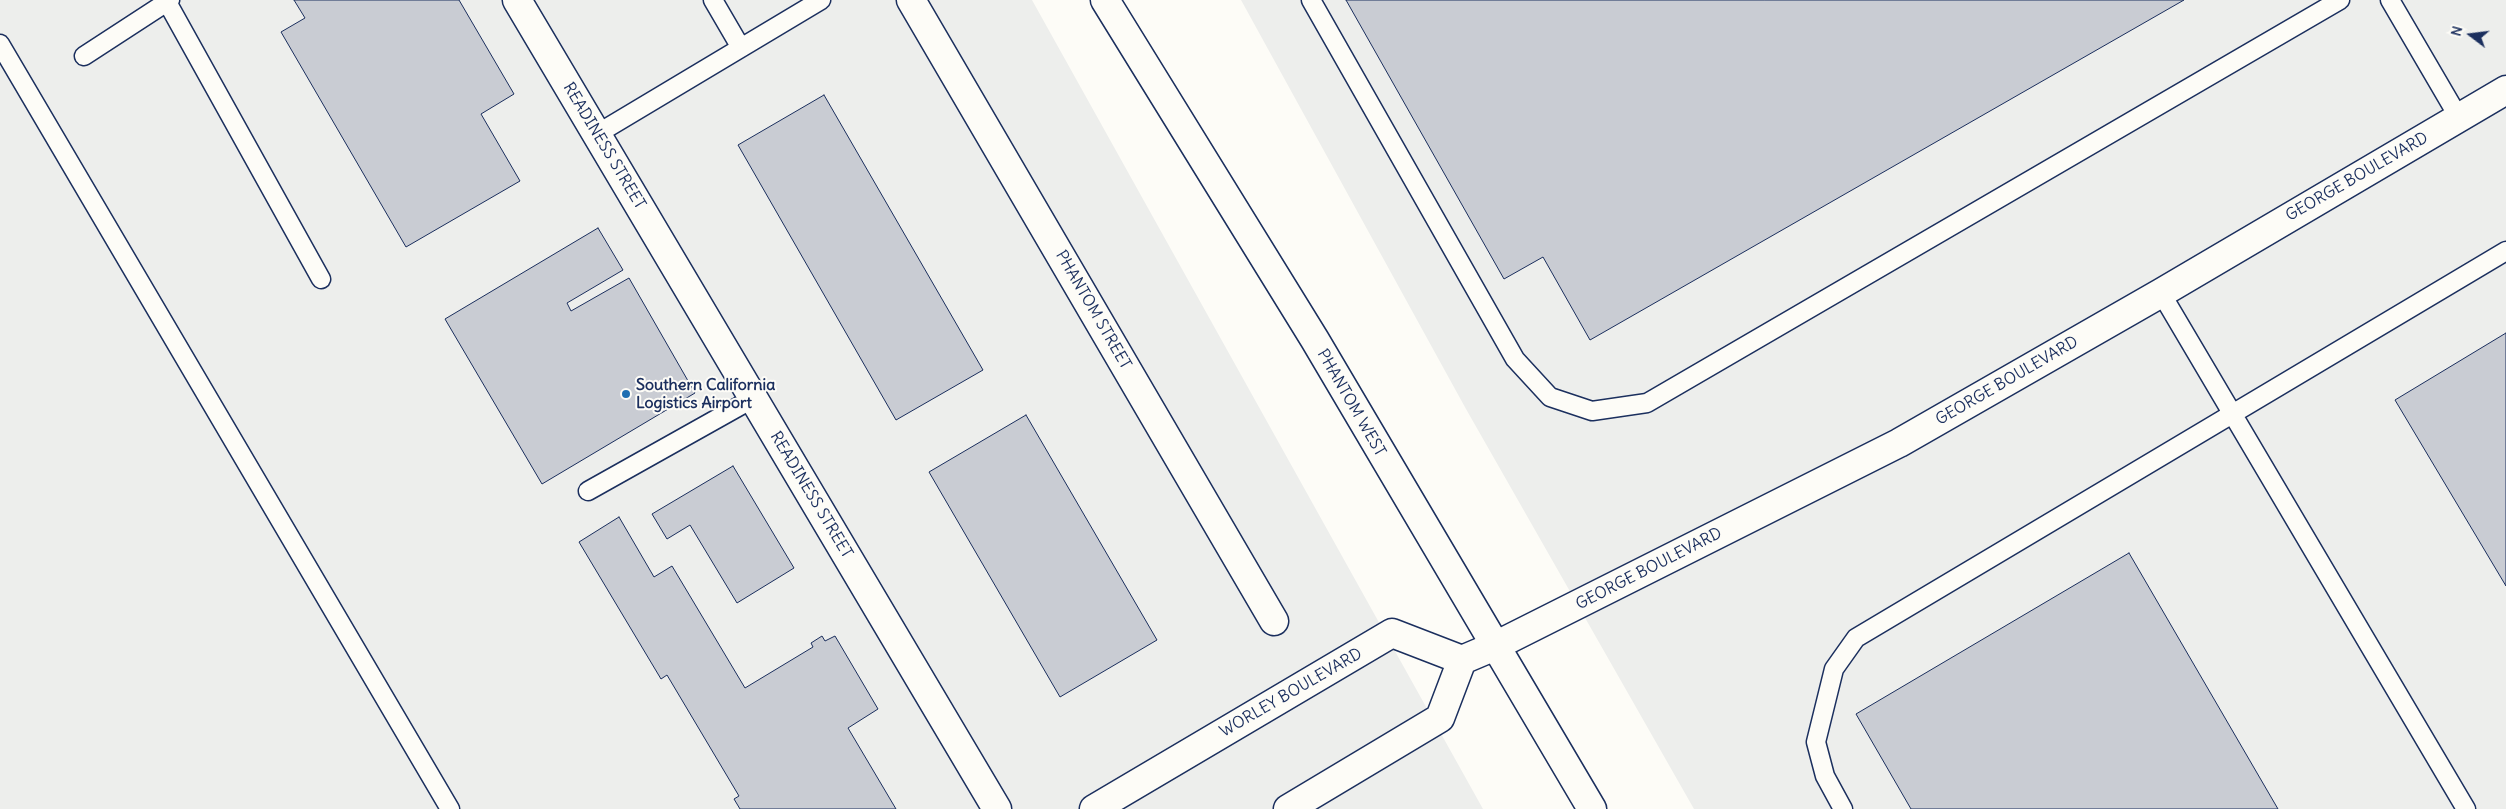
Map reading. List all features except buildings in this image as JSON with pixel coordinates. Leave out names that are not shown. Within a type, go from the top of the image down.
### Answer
[{"type":"street","name":"READINESS STREET","points":[[517,0],[997,809]]},
{"type":"street","name":"PHANTOM STREET","points":[[911,0],[1274,621]]},
{"type":"street","name":"PHANTOM WEST","points":[[1105,0],[1315,340],[1592,809]]},
{"type":"street","name":"GEORGE BOULEVARD","points":[[1495,646],[1899,443],[2161,293],[2506,90]]},
{"type":"street","name":"WORLEY BOULEVARD","points":[[1094,809],[1392,632],[1462,660]]},
{"type":"street","points":[[1288,809],[1440,718],[1462,660],[1495,646]]},
{"type":"lane","points":[[713,0],[741,48]]},
{"type":"lane","points":[[597,134],[821,0]]},
{"type":"lane","points":[[1311,0],[1514,359],[1550,397],[1592,411],[1647,403],[2340,0]]},
{"type":"lane","points":[[2390,0],[2459,118]]},
{"type":"lane","points":[[84,56],[169,1],[321,279]]},
{"type":"lane","points":[[0,44],[450,809]]},
{"type":"lane","points":[[1843,809],[1825,776],[1816,742],[1834,669],[1856,638],[2506,251]]},
{"type":"lane","points":[[2161,293],[2466,809]]},
{"type":"lane","points":[[588,491],[754,398]]},
{"type":"shaded area","name":"Southern California Logistics Airport","points":[[0,0],[1032,0],[1483,809],[0,809]]},
{"type":"shaded area","points":[[1241,0],[2506,0],[2506,809],[1694,809],[1466,409]]},
{"type":"place","name":"Southern California Logistics Airport","points":[[626,394]]}]
